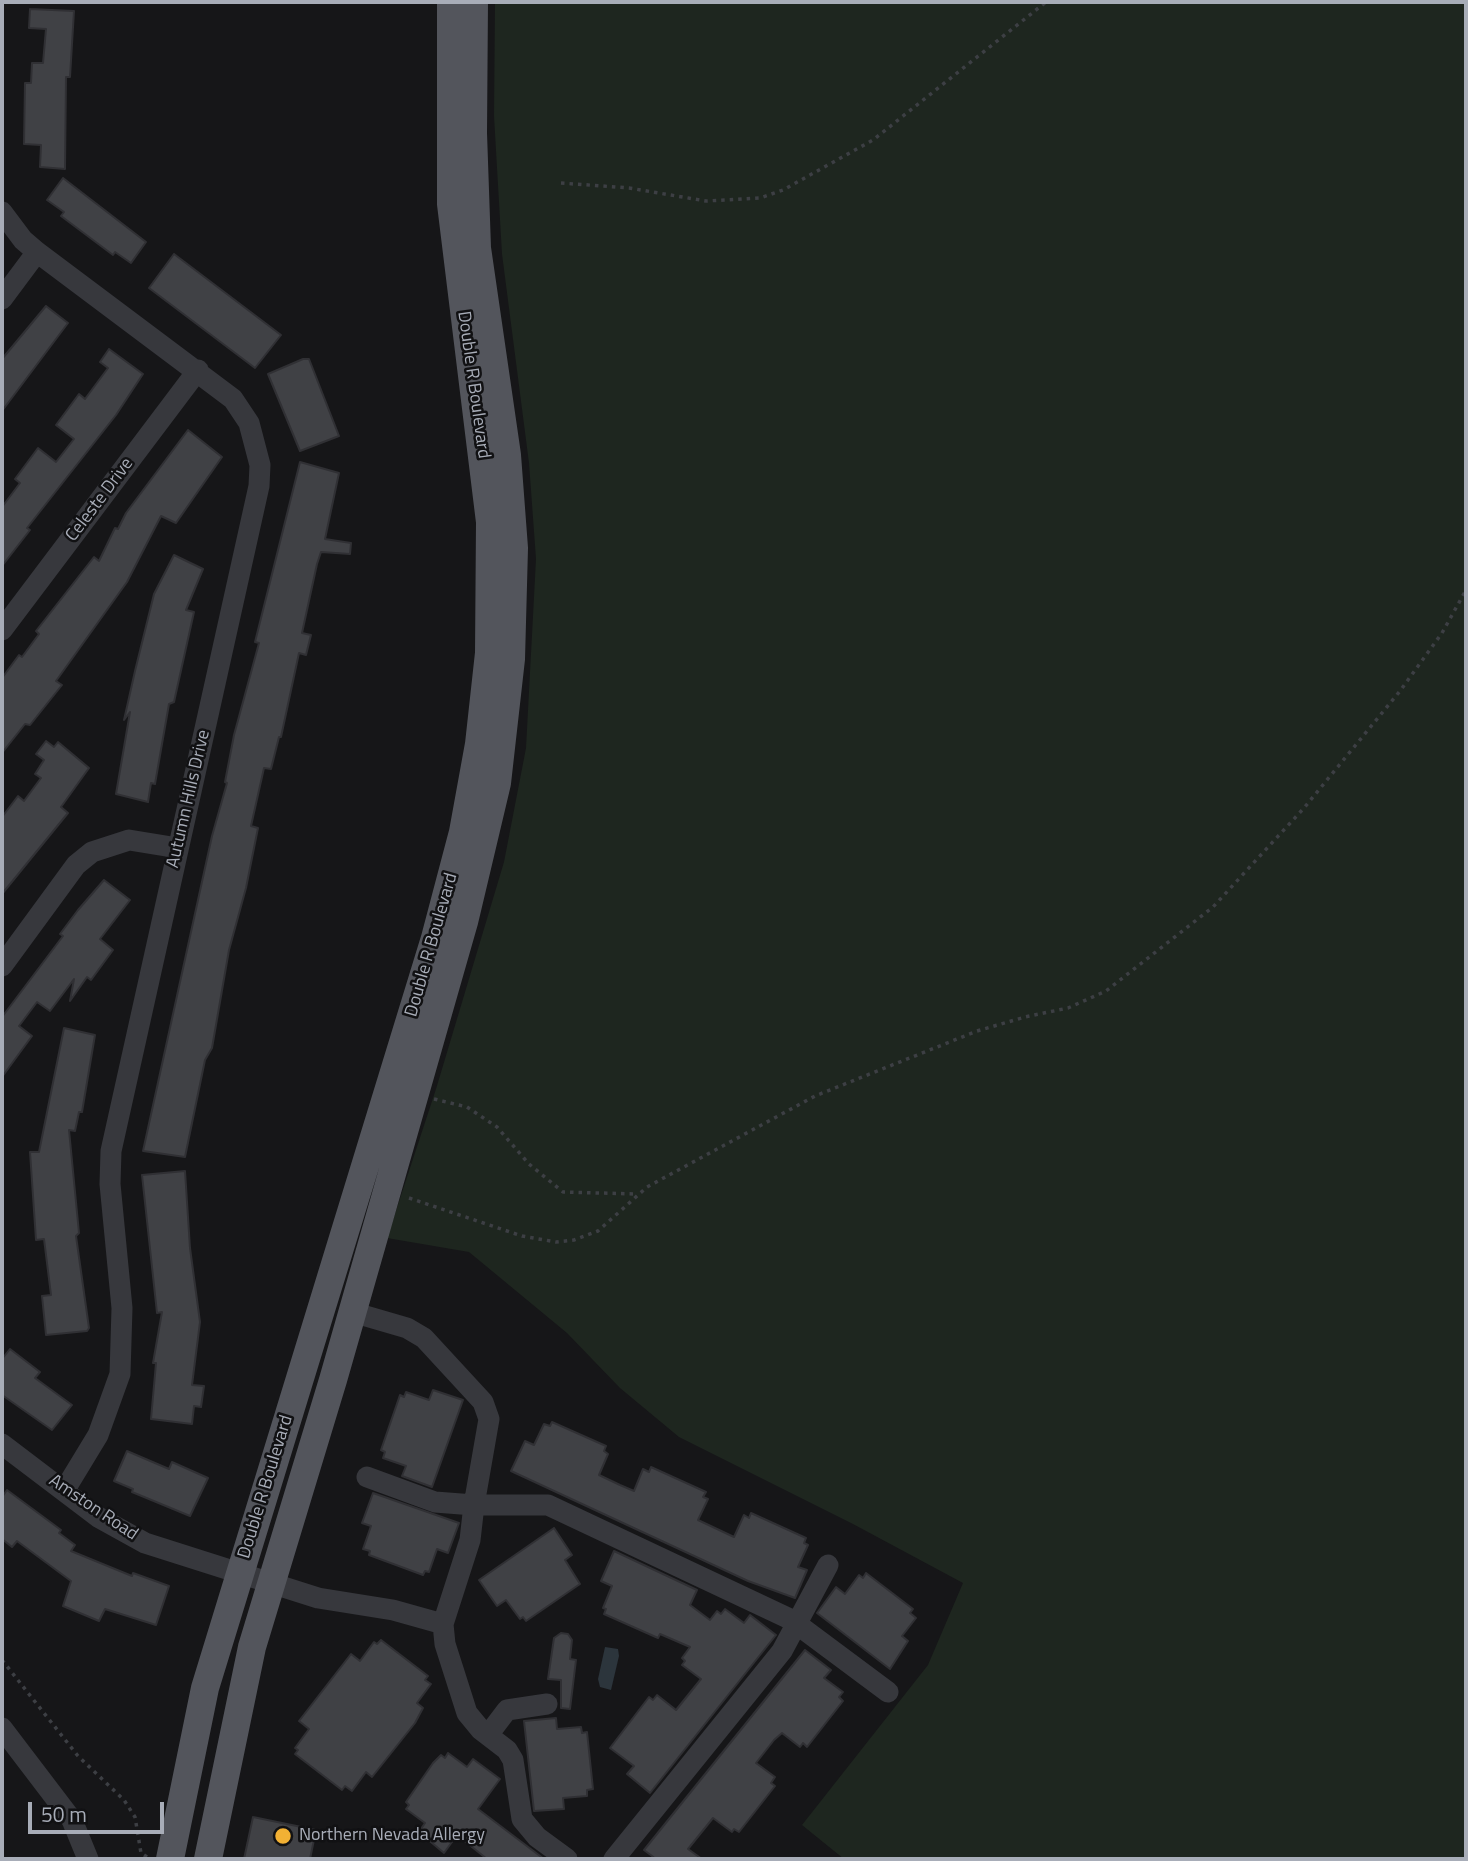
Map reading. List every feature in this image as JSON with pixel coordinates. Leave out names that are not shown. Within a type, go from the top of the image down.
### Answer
[{"type":"main road","name":"Double R Boulevard","points":[[170,1859],[205,1688],[435,938],[468,805],[485,700],[491,612],[490,522],[451,204],[451,2]]},
{"type":"main road","name":"Double R Boulevard","points":[[208,1859],[245,1677],[479,867],[497,783],[509,694],[514,623],[513,537],[507,454],[477,236],[474,2]]},
{"type":"street","name":"Autumn Hills Drive","points":[[2,212],[23,240],[37,252],[198,370],[242,408],[257,443],[260,465],[259,486],[111,1151],[110,1184],[122,1308],[120,1374],[98,1435],[64,1491]]},
{"type":"street","points":[[2,299],[37,252]]},
{"type":"street","name":"Celeste Drive","points":[[2,630],[198,370]]},
{"type":"street","points":[[2,966],[76,864],[92,852],[129,840],[178,848]]},
{"type":"street","points":[[352,1312],[416,1332],[483,1402],[489,1419],[470,1540],[443,1623],[446,1644],[467,1713],[513,1760],[520,1813],[526,1825],[567,1859]]},
{"type":"street","name":"Amston Road","points":[[2,1444],[108,1523],[145,1543],[326,1600],[393,1610],[443,1623]]},
{"type":"street","points":[[367,1477],[435,1502],[548,1505],[797,1623],[888,1692]]},
{"type":"street","points":[[614,1859],[769,1667],[797,1623],[828,1565]]},
{"type":"street","points":[[488,1735],[507,1710],[547,1704]]},
{"type":"street","points":[[2,1728],[72,1820],[88,1859]]},
{"type":"path","points":[[561,183],[629,188],[706,201],[760,198],[772,194],[838,162],[873,140],[1046,2]]},
{"type":"path","points":[[404,1196],[522,1236],[556,1242],[573,1240],[598,1231],[639,1194],[704,1154],[815,1096],[977,1031],[1025,1017],[1068,1009],[1106,991],[1213,907],[1304,808],[1400,691],[1442,632],[1466,590]]},
{"type":"path","points":[[430,1098],[467,1107],[497,1127],[529,1164],[563,1192],[639,1194]]},
{"type":"path","points":[[2,1660],[78,1756],[124,1800],[135,1817],[141,1853],[148,1858]]},
{"type":"shaded area","points":[[495,2],[1466,2],[1466,1859],[844,1859],[802,1825],[928,1665],[963,1583],[853,1524],[679,1437],[620,1388],[567,1333],[469,1252],[387,1238],[436,1089],[504,862],[526,748],[536,559],[529,463],[502,254],[494,116]]},
{"type":"shaded area","points":[[605,1647],[618,1649],[619,1656],[611,1690],[600,1687],[598,1679]]},
{"type":"building","points":[[30,9],[74,11],[70,77],[66,77],[65,169],[40,167],[41,145],[24,144],[25,83],[31,83],[32,63],[43,63],[46,29],[29,28]]},
{"type":"building","points":[[63,178],[146,242],[131,263],[115,252],[113,255],[61,216],[64,212],[47,200]]},
{"type":"building","points":[[174,254],[281,335],[255,368],[149,288]]},
{"type":"building","points":[[46,306],[68,323],[2,411],[2,359]]},
{"type":"building","points":[[109,349],[143,374],[116,415],[27,528],[30,530],[2,566],[2,507],[20,483],[15,479],[38,448],[56,462],[74,439],[56,425],[79,394],[85,399],[108,368],[100,362]]},
{"type":"building","points":[[309,359],[339,436],[300,451],[268,374]]},
{"type":"building","points":[[188,430],[222,457],[176,523],[161,516],[127,582],[56,681],[62,685],[30,725],[25,724],[2,753],[2,678],[19,655],[22,657],[39,634],[36,631],[94,557],[99,561],[115,528],[118,529],[126,513]]},
{"type":"building","points":[[300,462],[339,473],[325,539],[351,543],[350,554],[321,552],[317,564],[302,633],[311,635],[306,655],[299,653],[281,737],[271,769],[264,768],[251,826],[258,828],[246,888],[229,950],[212,1048],[205,1060],[185,1157],[143,1151],[212,836],[227,783],[225,782],[234,735],[259,643],[255,642]]},
{"type":"building","points":[[174,555],[203,569],[186,610],[194,612],[174,702],[169,704],[155,784],[151,783],[148,802],[116,794],[130,712],[124,720],[135,671],[154,594]]},
{"type":"building","points":[[46,741],[54,747],[58,742],[89,768],[61,807],[68,813],[2,894],[2,817],[18,796],[24,801],[41,778],[35,774],[44,760],[36,754]]},
{"type":"building","points":[[104,880],[130,900],[100,939],[113,950],[91,980],[87,977],[70,1001],[74,979],[50,1011],[37,1002],[19,1026],[32,1036],[2,1077],[2,1017],[63,936],[60,934]]},
{"type":"building","points":[[64,1028],[95,1035],[82,1112],[79,1112],[75,1131],[69,1130],[79,1233],[76,1236],[89,1328],[87,1331],[46,1335],[42,1296],[51,1295],[44,1239],[36,1240],[30,1152],[39,1152]]},
{"type":"building","points":[[185,1171],[190,1248],[200,1322],[192,1385],[204,1386],[201,1407],[194,1406],[192,1424],[151,1419],[156,1363],[153,1363],[162,1312],[157,1313],[142,1175]]},
{"type":"building","points":[[10,1349],[40,1372],[35,1378],[72,1405],[52,1430],[2,1395],[2,1359]]},
{"type":"building","points":[[433,1390],[463,1400],[432,1487],[402,1476],[406,1466],[383,1458],[385,1452],[381,1450],[400,1395],[404,1397],[406,1392],[429,1400]]},
{"type":"building","points":[[552,1422],[606,1446],[604,1451],[608,1454],[599,1475],[620,1485],[634,1491],[643,1469],[649,1472],[651,1467],[706,1492],[703,1497],[708,1499],[698,1520],[734,1537],[744,1515],[749,1518],[751,1513],[806,1538],[804,1543],[808,1545],[798,1567],[807,1570],[795,1598],[748,1581],[511,1471],[525,1441],[534,1445],[544,1424],[550,1426]]},
{"type":"building","points":[[127,1451],[169,1469],[172,1462],[208,1478],[190,1516],[132,1492],[133,1489],[114,1481]]},
{"type":"building","points":[[7,1490],[61,1530],[59,1533],[75,1545],[71,1551],[132,1576],[133,1573],[169,1586],[156,1625],[105,1609],[99,1621],[63,1606],[71,1581],[17,1541],[12,1547],[2,1539],[2,1497]]},
{"type":"building","points":[[373,1493],[459,1523],[448,1553],[437,1549],[429,1572],[425,1571],[423,1575],[369,1555],[370,1551],[363,1549],[371,1526],[362,1523]]},
{"type":"building","points":[[554,1528],[572,1555],[565,1560],[580,1584],[526,1621],[523,1617],[520,1619],[506,1600],[497,1606],[479,1580]]},
{"type":"building","points":[[614,1551],[697,1590],[690,1605],[710,1620],[717,1611],[721,1614],[725,1609],[744,1623],[750,1615],[776,1635],[650,1793],[627,1774],[634,1766],[610,1748],[649,1697],[653,1700],[657,1695],[676,1710],[701,1679],[682,1665],[685,1661],[682,1658],[690,1647],[660,1634],[658,1638],[604,1614],[606,1609],[603,1608],[612,1586],[601,1581]]},
{"type":"building","points":[[866,1573],[913,1609],[910,1613],[916,1618],[902,1636],[908,1641],[890,1669],[817,1613],[836,1587],[845,1594],[859,1575],[863,1578]]},
{"type":"building","points":[[561,1633],[568,1634],[572,1640],[570,1659],[576,1660],[570,1709],[561,1708],[561,1680],[548,1679],[554,1638]]},
{"type":"building","points":[[381,1640],[428,1676],[425,1680],[431,1684],[417,1703],[423,1708],[415,1723],[372,1777],[366,1772],[352,1791],[345,1786],[342,1790],[295,1754],[298,1750],[295,1748],[309,1729],[299,1721],[351,1654],[360,1661],[374,1642],[377,1644]]},
{"type":"building","points":[[805,1650],[831,1670],[824,1678],[843,1692],[839,1697],[843,1701],[807,1747],[803,1743],[800,1747],[782,1733],[774,1740],[756,1763],[775,1777],[771,1783],[775,1786],[739,1832],[734,1829],[732,1832],[713,1818],[688,1849],[702,1859],[656,1859],[644,1850]]},
{"type":"building","points":[[556,1718],[557,1729],[581,1727],[582,1733],[587,1732],[593,1789],[587,1790],[587,1796],[563,1798],[564,1809],[534,1811],[524,1721]]},
{"type":"building","points":[[448,1753],[467,1767],[473,1759],[500,1779],[478,1809],[544,1859],[487,1859],[457,1835],[444,1853],[419,1832],[425,1823],[406,1809],[409,1805],[406,1802],[433,1763],[441,1755],[445,1758]]},
{"type":"building","points":[[253,1817],[316,1830],[310,1859],[244,1859]]},
{"type":"place","name":"Northern Nevada Allergy","points":[[283,1836]]}]
